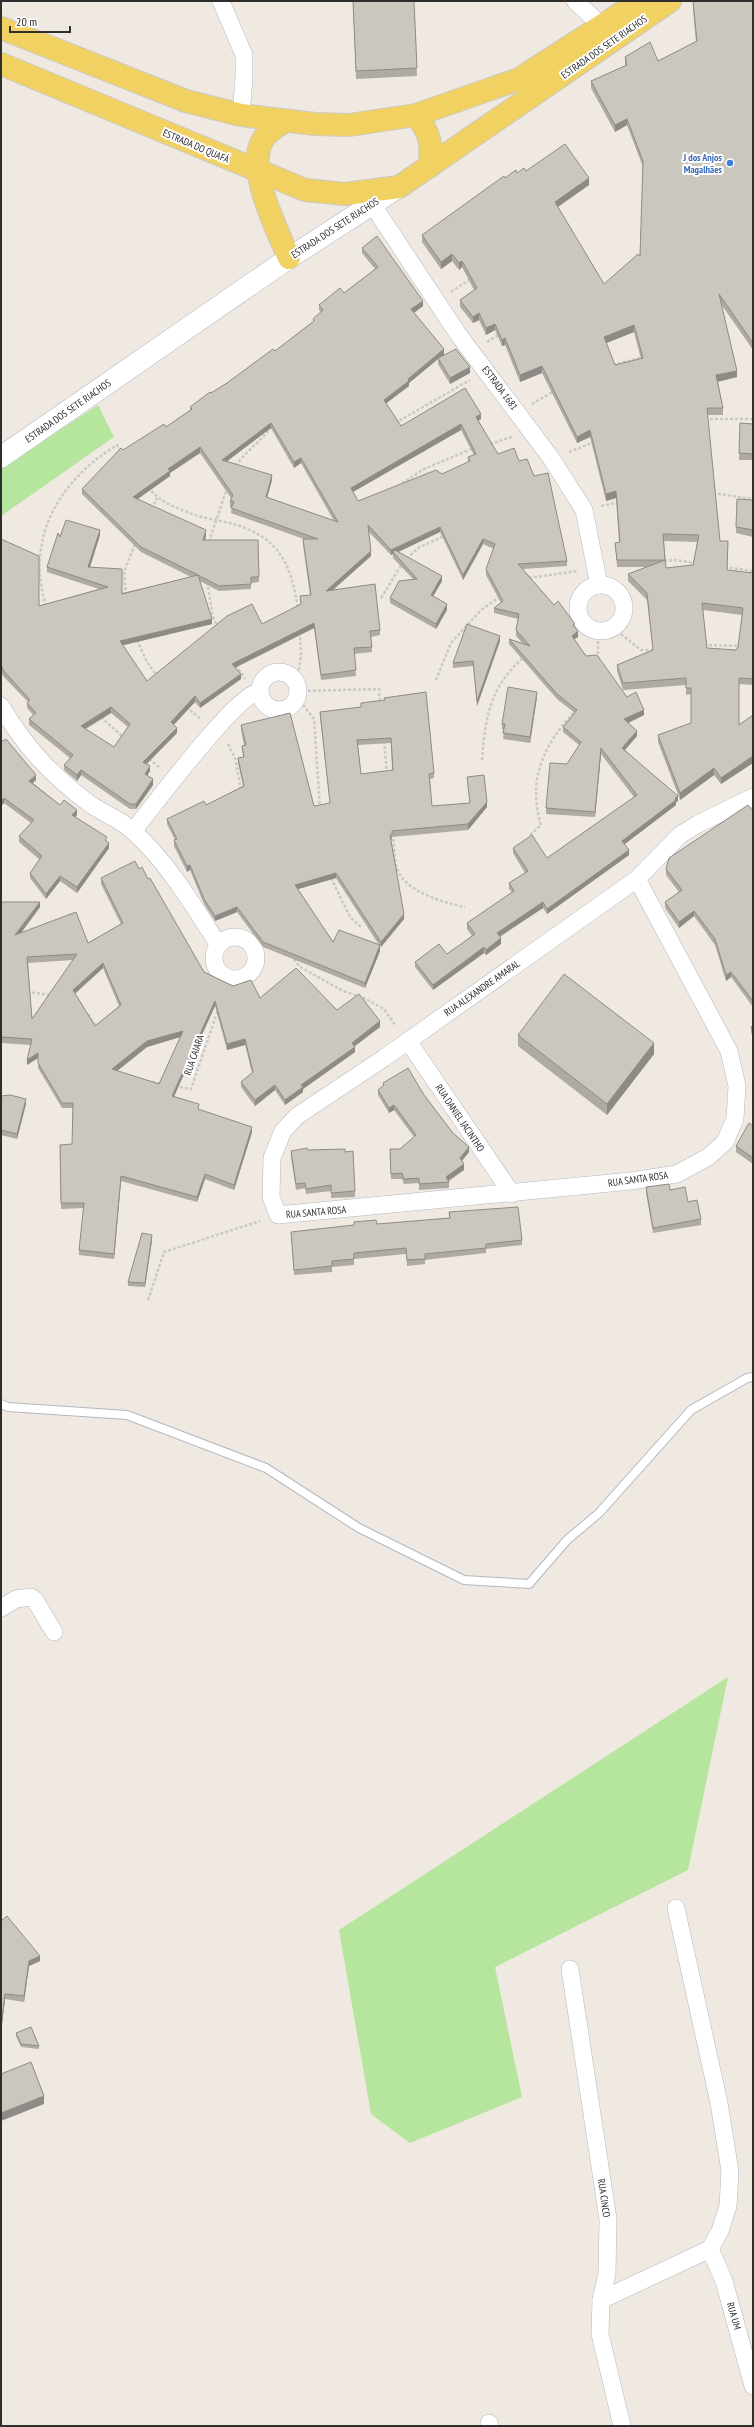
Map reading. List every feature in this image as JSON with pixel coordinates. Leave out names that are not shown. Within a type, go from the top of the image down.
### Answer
[{"type":"main road","name":"ESTRADA DOS SETE RIACHOS","points":[[285,121],[349,125],[385,121],[416,115],[519,79],[640,1]]},
{"type":"main road","name":"ESTRADA DOS SETE RIACHOS","points":[[399,187],[670,1]]},
{"type":"main road","points":[[1,28],[186,101],[241,115],[285,121]]},
{"type":"main road","name":"ESTRADA DO QUAFÁ","points":[[1,64],[304,190],[320,193],[344,194],[399,187]]},
{"type":"main road","points":[[416,115],[431,139],[432,150],[429,167]]},
{"type":"main road","points":[[285,121],[263,139],[258,156],[257,171],[273,221],[289,258]]},
{"type":"street","points":[[221,1],[244,55],[241,115]]},
{"type":"street","points":[[575,1],[602,26]]},
{"type":"street","name":"ESTRADA DOS SETE RIACHOS","points":[[1,457],[289,258],[399,187]]},
{"type":"street","name":"ESTRADA 1681","points":[[372,204],[436,301],[551,458],[584,510],[597,568],[599,585]]},
{"type":"street","points":[[599,585],[614,588],[623,601],[623,616],[606,630],[591,629],[573,623],[580,596],[585,590],[599,585]]},
{"type":"street","points":[[133,831],[215,730],[238,705],[257,692],[262,680],[272,673],[284,672],[289,675],[297,691],[289,707],[276,710],[264,704],[257,692]]},
{"type":"street","points":[[1,706],[18,734],[53,775],[92,805],[133,831],[169,871],[218,944]]},
{"type":"street","name":"RUA ALEXANDRE AMARAL","points":[[278,1215],[271,1197],[270,1180],[272,1158],[284,1131],[297,1116],[408,1041],[637,879],[680,835],[698,824],[753,797]]},
{"type":"street","name":"RUA SANTA ROSA","points":[[278,1215],[512,1194],[631,1181],[677,1174],[708,1158],[725,1142],[735,1119],[737,1086],[729,1051],[637,879]]},
{"type":"street","points":[[236,936],[259,944],[255,961],[249,973],[226,986],[214,963],[213,957],[218,944],[224,940],[236,936]]},
{"type":"street","name":"RUA DANIEL JACINTHO","points":[[408,1041],[512,1194]]},
{"type":"street","points":[[1,1608],[16,1599],[25,1596],[35,1600],[54,1632]]},
{"type":"street","points":[[601,2300],[710,2249],[720,2231],[728,2206],[730,2171],[719,2103],[676,1908]]},
{"type":"street","name":"RUA CINCO","points":[[570,1969],[608,2219],[607,2274],[601,2300],[600,2334],[622,2426]]},
{"type":"street","name":"RUA UM","points":[[710,2249],[724,2281],[748,2350],[753,2386]]},
{"type":"lane","points":[[1,1404],[8,1407],[127,1415],[266,1468],[359,1528],[464,1580],[529,1584],[567,1540],[598,1513],[691,1410],[747,1378],[753,1377]]},
{"type":"path","points":[[436,301],[475,276]]},
{"type":"path","points":[[472,352],[504,330]]},
{"type":"path","points":[[609,366],[647,356]]},
{"type":"path","points":[[391,426],[486,370]]},
{"type":"path","points":[[518,412],[559,388]]},
{"type":"path","points":[[700,419],[753,419]]},
{"type":"path","points":[[234,470],[240,459],[265,438],[276,420]]},
{"type":"path","points":[[486,445],[532,432]]},
{"type":"path","points":[[551,458],[601,439]]},
{"type":"path","points":[[48,611],[43,596],[39,561],[49,516],[61,494],[101,455],[117,445],[125,456]]},
{"type":"path","points":[[392,489],[424,469],[479,447]]},
{"type":"path","points":[[209,543],[229,482]]},
{"type":"path","points":[[147,486],[157,498],[188,513],[252,530],[269,540],[283,558],[290,571],[298,611]]},
{"type":"path","points":[[710,493],[753,499]]},
{"type":"path","points":[[150,512],[157,498]]},
{"type":"path","points":[[584,510],[628,500]]},
{"type":"path","points":[[381,598],[399,566],[418,548],[445,535]]},
{"type":"path","points":[[127,601],[124,572],[137,540]]},
{"type":"path","points":[[660,562],[675,560],[699,564]]},
{"type":"path","points":[[722,567],[753,571]]},
{"type":"path","points":[[525,579],[597,568]]},
{"type":"path","points":[[207,580],[213,617],[219,630]]},
{"type":"path","points":[[436,680],[451,643],[481,610],[506,592]]},
{"type":"path","points":[[299,625],[301,655],[297,691],[303,708],[314,719],[321,811]]},
{"type":"path","points":[[598,662],[606,630],[641,650],[660,650]]},
{"type":"path","points":[[136,638],[147,662],[160,679]]},
{"type":"path","points":[[699,645],[745,646]]},
{"type":"path","points":[[482,760],[484,727],[494,694],[510,669],[528,654]]},
{"type":"path","points":[[235,663],[257,692]]},
{"type":"path","points":[[297,691],[379,690],[380,705]]},
{"type":"path","points":[[185,706],[215,730],[229,744],[235,758],[242,798]]},
{"type":"path","points":[[530,835],[541,825],[535,805],[536,783],[541,759],[577,708]]},
{"type":"path","points":[[100,716],[128,742]]},
{"type":"path","points":[[384,737],[387,776]]},
{"type":"path","points":[[146,757],[175,780]]},
{"type":"path","points":[[393,831],[397,870],[403,878],[426,896],[465,907]]},
{"type":"path","points":[[330,875],[350,917],[361,927]]},
{"type":"path","points":[[293,957],[300,967],[342,991],[364,998],[384,1009],[408,1041]]},
{"type":"path","points":[[24,992],[39,992],[59,997]]},
{"type":"path","points":[[83,1008],[100,1033]]},
{"type":"path","name":"RUA CAIARA","points":[[147,1081],[191,1089],[219,1008]]},
{"type":"path","points":[[148,1300],[164,1252],[278,1215]]},
{"type":"green space","points":[[98,405],[114,437],[1,516],[1,468]]},
{"type":"green space","points":[[728,1677],[688,1870],[495,1967],[522,2097],[410,2143],[371,2114],[339,1930]]},
{"type":"building","points":[[353,1],[414,1],[417,68],[356,71]]},
{"type":"building","points":[[695,1],[753,1],[753,343],[719,294],[737,371],[716,375],[723,408],[707,408],[720,541],[728,541],[727,570],[753,573],[753,679],[739,678],[739,725],[753,715],[753,756],[721,778],[714,768],[680,793],[658,735],[691,723],[691,688],[686,688],[686,678],[623,683],[617,665],[653,650],[647,593],[628,574],[665,560],[617,560],[615,543],[620,542],[616,491],[606,494],[590,430],[577,437],[542,366],[520,375],[505,338],[502,340],[495,324],[486,328],[479,313],[473,317],[460,300],[477,288],[462,261],[459,263],[452,254],[441,262],[422,235],[504,176],[505,178],[516,170],[517,173],[524,168],[526,171],[565,144],[589,178],[555,202],[604,284],[638,254],[640,256],[643,161],[627,119],[615,125],[591,81],[627,65],[625,57],[650,42],[658,61],[697,41],[693,2]],"holes":[[[634,325],[643,358],[615,365],[604,337]],[[663,534],[699,535],[693,565],[666,568]],[[702,603],[743,608],[738,647],[736,650],[707,648]]]},
{"type":"building","points":[[377,236],[423,301],[411,309],[444,349],[408,379],[409,381],[384,400],[401,426],[465,388],[481,414],[476,417],[498,454],[514,448],[519,461],[527,459],[534,476],[548,473],[567,561],[518,564],[554,605],[558,601],[575,624],[573,625],[578,631],[572,636],[586,656],[597,655],[627,697],[636,692],[644,710],[624,719],[637,731],[622,748],[678,796],[675,798],[676,800],[622,841],[629,850],[547,909],[543,902],[497,933],[501,938],[486,950],[484,947],[433,985],[415,962],[439,944],[447,954],[475,934],[467,923],[514,891],[509,883],[528,871],[513,848],[532,835],[547,858],[637,795],[601,748],[595,812],[546,808],[550,763],[567,764],[581,742],[563,727],[577,710],[557,694],[509,639],[530,646],[516,630],[519,614],[494,608],[503,601],[486,569],[495,544],[483,539],[463,575],[440,527],[391,550],[368,525],[371,551],[326,591],[375,584],[380,630],[370,631],[372,647],[354,648],[356,670],[321,675],[314,623],[232,664],[241,674],[200,703],[195,696],[171,722],[177,728],[143,762],[150,766],[145,774],[153,779],[136,804],[130,804],[81,770],[77,775],[64,765],[73,755],[29,719],[36,713],[27,703],[30,700],[3,670],[1,664],[1,539],[39,556],[39,606],[108,587],[47,567],[58,533],[60,537],[66,520],[100,530],[88,567],[122,569],[122,594],[198,575],[141,547],[82,489],[121,448],[123,450],[164,424],[166,427],[192,409],[190,407],[210,392],[211,393],[227,383],[273,349],[275,351],[314,321],[313,319],[323,310],[319,305],[340,288],[344,293],[378,267],[362,248]],"holes":[[[271,423],[294,462],[301,458],[338,522],[266,497],[272,475],[222,460]],[[461,424],[476,454],[468,457],[470,461],[442,474],[436,470],[358,501],[351,488]],[[200,447],[233,495],[230,501],[234,502],[231,508],[318,539],[303,539],[311,595],[300,596],[301,604],[262,624],[252,604],[227,616],[147,681],[120,641],[212,619],[198,575],[219,586],[251,584],[251,577],[259,577],[258,540],[203,540],[206,530],[133,497],[170,471],[168,469]],[[111,707],[130,724],[114,747],[81,726]]]},
{"type":"building","points":[[456,349],[470,367],[450,378],[438,358]]},
{"type":"building","points":[[740,423],[753,424],[753,454],[739,453]]},
{"type":"building","points":[[737,499],[753,500],[753,530],[736,527]]},
{"type":"building","points":[[395,550],[442,576],[431,595],[447,604],[436,624],[390,598],[399,581],[417,579],[393,552]]},
{"type":"building","points":[[467,624],[500,636],[477,701],[473,661],[453,663]]},
{"type":"building","points":[[508,687],[537,692],[530,737],[503,733],[505,724],[502,724]]},
{"type":"building","points":[[426,692],[434,773],[429,774],[432,806],[470,803],[467,777],[484,775],[487,802],[468,824],[392,831],[392,835],[390,835],[404,914],[381,942],[336,873],[295,885],[333,942],[339,930],[380,945],[365,983],[263,942],[237,907],[215,916],[204,899],[190,865],[187,866],[174,840],[177,839],[167,819],[204,801],[206,805],[244,786],[238,758],[244,757],[242,746],[246,745],[241,725],[290,713],[314,806],[330,803],[320,712],[361,707],[361,703],[385,700],[384,698]],"holes":[[[391,738],[393,770],[361,774],[357,740]]]},
{"type":"building","points":[[1,739],[3,741],[6,739],[36,775],[29,781],[60,805],[64,800],[77,810],[72,815],[107,837],[105,840],[109,843],[77,887],[60,876],[46,894],[30,873],[42,856],[19,836],[34,820],[4,798],[1,801]]},
{"type":"building","points":[[748,805],[753,811],[753,1001],[731,972],[726,975],[715,939],[694,911],[679,922],[665,902],[682,890],[666,869],[669,858]]},
{"type":"building","points":[[135,861],[139,869],[142,867],[148,879],[150,878],[204,972],[233,986],[251,980],[260,998],[296,968],[337,1010],[359,994],[380,1021],[352,1043],[355,1047],[301,1085],[303,1087],[285,1100],[275,1085],[255,1100],[241,1082],[253,1072],[245,1039],[227,1044],[215,1001],[172,1096],[199,1104],[198,1109],[252,1127],[234,1185],[205,1174],[197,1197],[121,1176],[114,1254],[79,1250],[84,1203],[61,1203],[60,1145],[72,1144],[73,1103],[62,1103],[38,1063],[38,1053],[27,1060],[32,1039],[1,1037],[1,902],[40,902],[15,935],[76,912],[88,943],[123,923],[101,878]],"holes":[[[77,954],[32,1019],[27,957]],[[103,963],[121,1005],[95,1026],[73,990]],[[183,1031],[159,1084],[112,1069],[147,1041]]]},
{"type":"building","points":[[564,974],[654,1043],[607,1104],[518,1035]]},
{"type":"building","points":[[408,1068],[424,1095],[453,1133],[469,1147],[460,1158],[464,1164],[446,1177],[449,1182],[419,1184],[419,1178],[404,1179],[402,1173],[391,1174],[390,1149],[400,1149],[416,1135],[394,1105],[389,1108],[378,1090],[384,1085],[383,1083]]},
{"type":"building","points":[[10,1095],[26,1099],[17,1134],[1,1130],[1,1096]]},
{"type":"building","points":[[749,1123],[753,1126],[753,1158],[736,1146]]},
{"type":"building","points":[[307,1148],[308,1150],[345,1149],[345,1152],[353,1151],[355,1191],[331,1193],[331,1185],[306,1189],[305,1183],[296,1184],[291,1151]]},
{"type":"building","points":[[669,1184],[670,1190],[685,1187],[688,1202],[697,1200],[701,1219],[653,1228],[646,1187]]},
{"type":"building","points":[[518,1207],[522,1240],[486,1244],[486,1248],[425,1254],[425,1259],[407,1260],[406,1248],[354,1253],[354,1259],[332,1261],[332,1266],[294,1270],[291,1232],[354,1225],[354,1222],[376,1220],[377,1224],[450,1218],[449,1212]]},
{"type":"building","points":[[142,1233],[152,1235],[145,1283],[128,1282]]},
{"type":"building","points":[[7,1916],[40,1956],[29,1961],[24,1996],[5,1994],[1,2027],[1,1921]]},
{"type":"building","points":[[31,2027],[39,2046],[21,2044],[16,2033]]},
{"type":"building","points":[[31,2062],[44,2096],[1,2113],[1,2074]]},
{"type":"place","name":"J dos Anjos Magalhães","points":[[730,163]]}]
